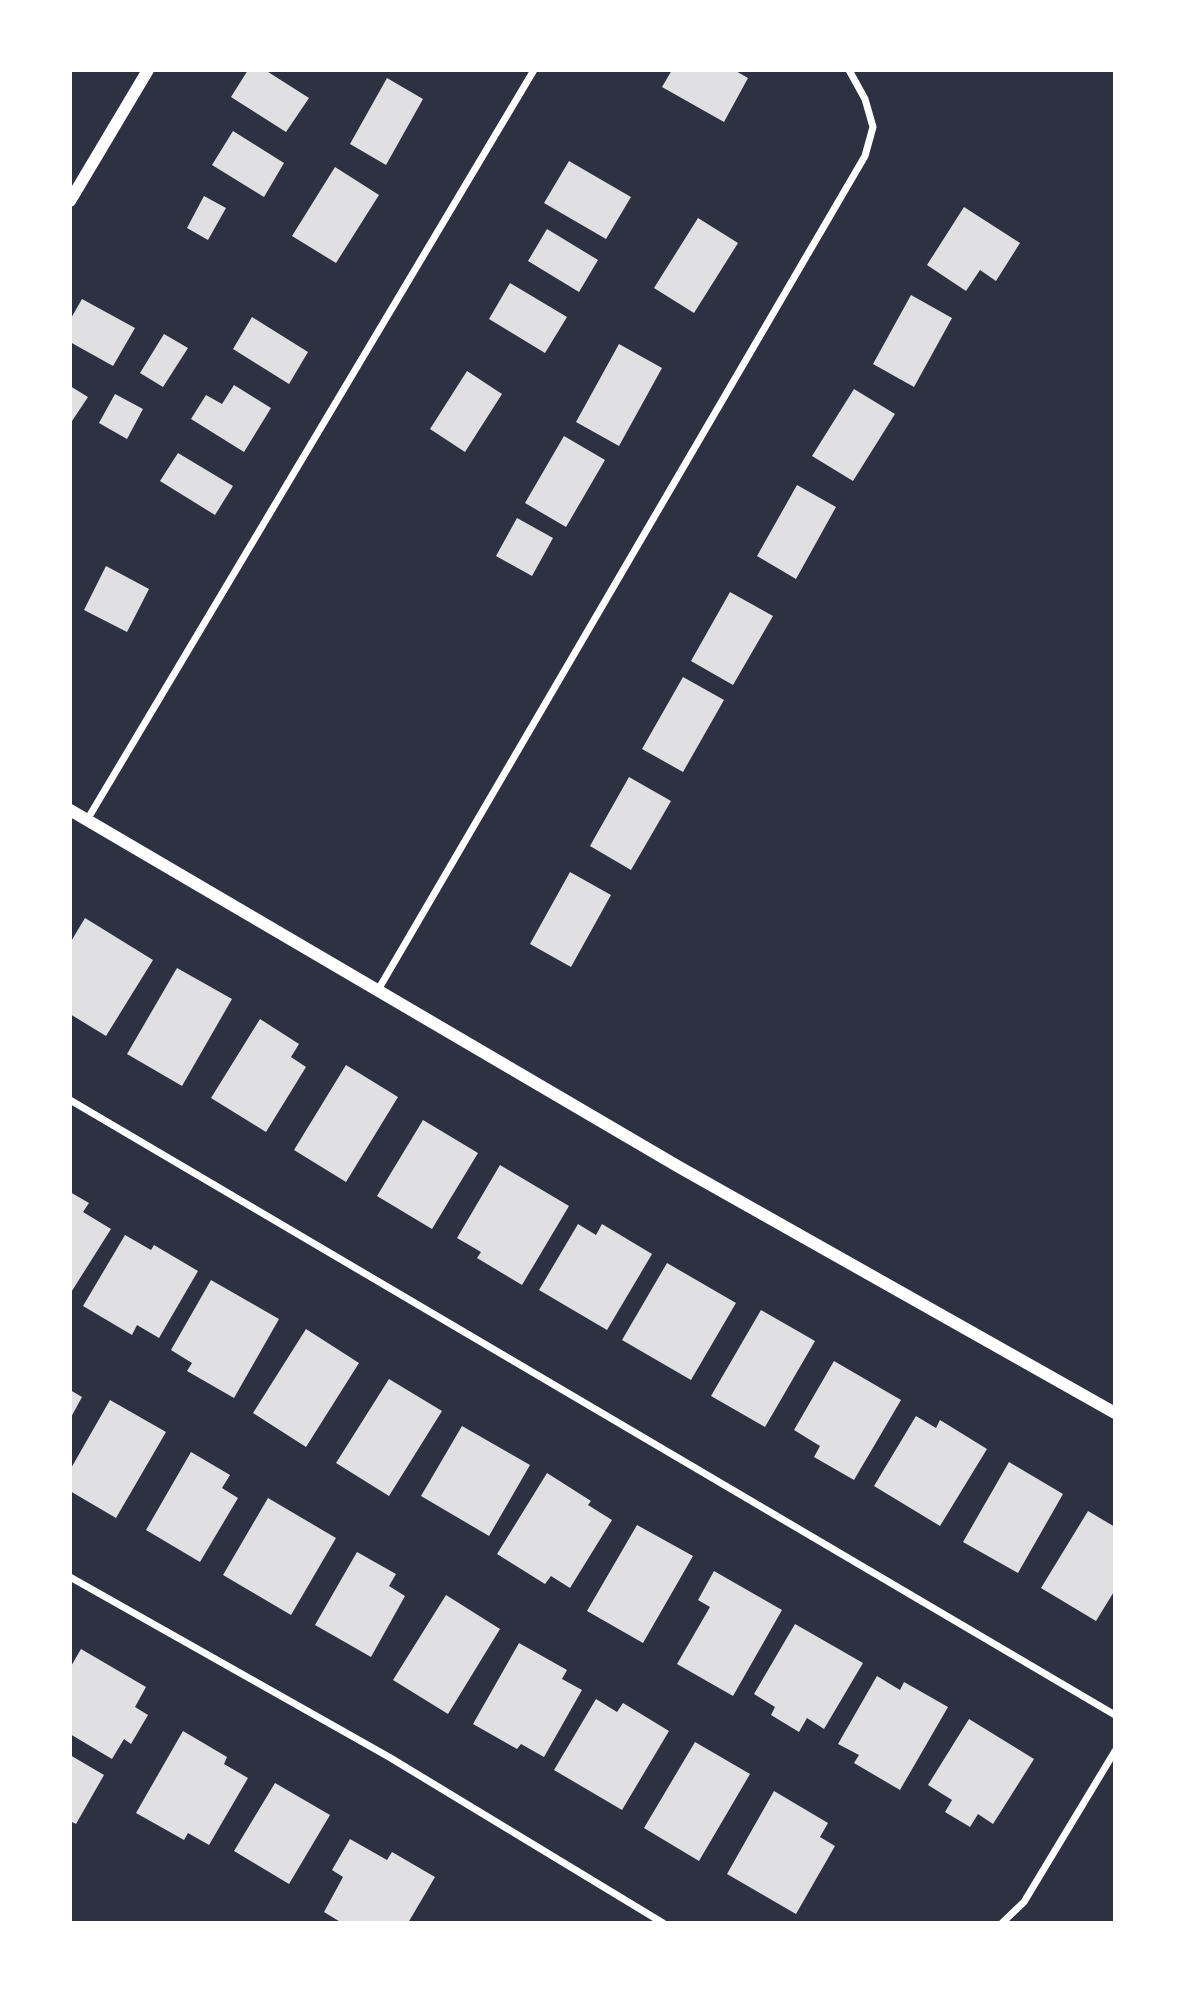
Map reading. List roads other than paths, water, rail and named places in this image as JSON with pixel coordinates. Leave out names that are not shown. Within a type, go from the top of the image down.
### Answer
[{"type":"street","points":[[70,201],[148,70]]},
{"type":"street","points":[[87,820],[534,70]]},
{"type":"street","points":[[378,990],[865,156],[873,127],[866,99],[849,70]]},
{"type":"street","points":[[70,810],[679,1167],[1115,1413]]},
{"type":"street","points":[[70,1100],[1115,1715]]},
{"type":"street","points":[[70,1577],[389,1757],[663,1923]]},
{"type":"street","points":[[1002,1923],[1024,1902],[1115,1751]]}]
